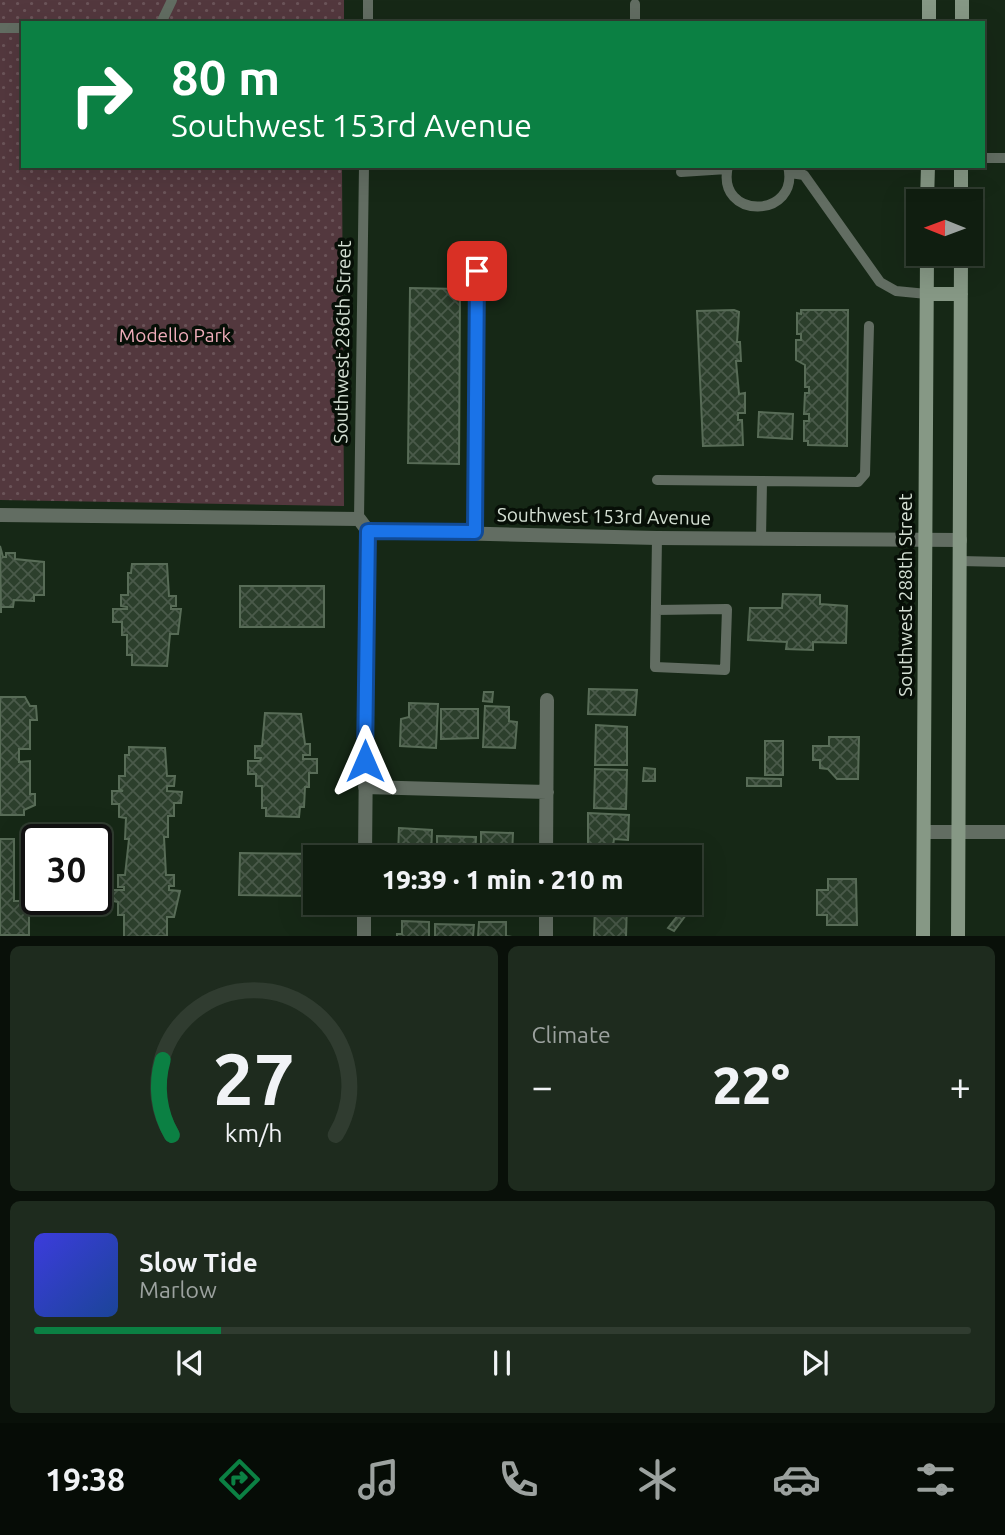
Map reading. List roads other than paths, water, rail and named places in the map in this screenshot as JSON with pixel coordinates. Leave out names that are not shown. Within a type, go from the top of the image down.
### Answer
[{"type":"main road","points":[[929,0],[929,21]]},
{"type":"main road","points":[[962,0],[962,21]]},
{"type":"main road","points":[[927,189],[928,168]]},
{"type":"main road","points":[[961,168],[961,189]]},
{"type":"main road","name":"Southwest 288th Street","points":[[923,936],[927,266]]},
{"type":"main road","points":[[958,936],[961,266]]},
{"type":"main road","points":[[926,294],[961,294]]},
{"type":"street","name":"Southwest 153rd Avenue","points":[[0,515],[363,525],[657,538],[960,540]]},
{"type":"street","name":"Southwest 286th Street","points":[[363,525],[365,845]]},
{"type":"street","points":[[546,845],[547,700]]},
{"type":"street","points":[[365,787],[547,792]]},
{"type":"street","points":[[924,832],[1005,832]]},
{"type":"street","points":[[364,915],[364,936]]},
{"type":"street","points":[[546,915],[546,936]]},
{"type":"lane","points":[[162,21],[172,0]]},
{"type":"lane","points":[[368,0],[368,21]]},
{"type":"lane","points":[[635,4],[635,21]]},
{"type":"lane","points":[[0,28],[21,28]]},
{"type":"lane","points":[[985,159],[1005,158]]},
{"type":"lane","name":"Southwest 286th Street","points":[[363,525],[364,168]]},
{"type":"lane","points":[[681,172],[727,168],[726,178],[732,195],[739,202],[756,208],[765,207],[781,198],[789,182],[789,169],[804,175],[880,282],[896,291],[926,294]]},
{"type":"lane","points":[[475,532],[477,271]]},
{"type":"lane","points":[[657,480],[858,482],[865,474],[869,326]]},
{"type":"lane","points":[[761,539],[762,481]]},
{"type":"lane","points":[[656,610],[727,609],[725,670],[655,667],[657,538]]},
{"type":"lane","points":[[960,561],[1005,562]]},
{"type":"park label","name":"Modello Park","points":[[175,335]]}]
